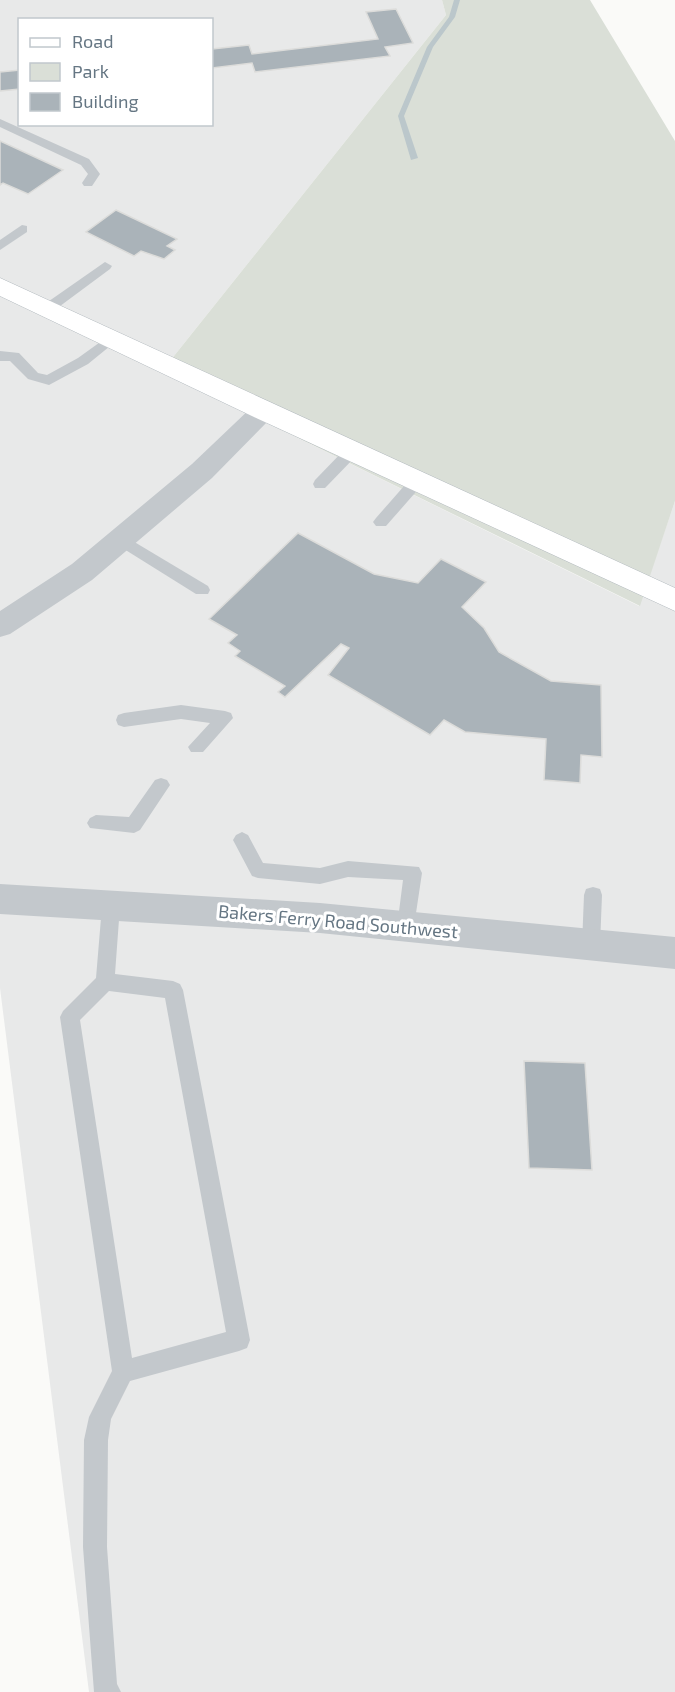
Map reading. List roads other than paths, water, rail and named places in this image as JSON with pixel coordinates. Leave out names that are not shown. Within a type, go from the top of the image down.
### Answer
[{"type":"main road","points":[[0,286],[263,411],[675,600]]},
{"type":"street","points":[[0,626],[82,573],[202,471],[263,411]]},
{"type":"street","name":"Bakers Ferry Road Southwest","points":[[0,899],[320,918],[675,953]]},
{"type":"lane","points":[[0,123],[85,162],[94,174],[88,183]]},
{"type":"lane","points":[[0,246],[22,229]]},
{"type":"lane","points":[[47,309],[105,266]]},
{"type":"lane","points":[[0,356],[14,356],[33,376],[49,380],[83,361],[110,339]]},
{"type":"lane","points":[[320,484],[352,452]]},
{"type":"lane","points":[[381,522],[417,481]]},
{"type":"lane","points":[[121,540],[202,590]]},
{"type":"lane","points":[[124,720],[181,712],[225,718],[197,747]]},
{"type":"lane","points":[[96,823],[134,825],[161,785]]},
{"type":"lane","points":[[242,840],[258,870],[320,876],[348,869],[412,873],[406,927]]},
{"type":"lane","points":[[591,945],[593,895]]},
{"type":"lane","points":[[108,1692],[105,1688],[95,1547],[96,1440],[100,1417],[123,1372],[70,1017],[105,982],[111,906]]},
{"type":"lane","points":[[105,982],[173,990],[238,1340],[123,1372]]},
{"type":"waterway","points":[[414,158],[401,116],[430,47],[452,17],[457,0]]}]
